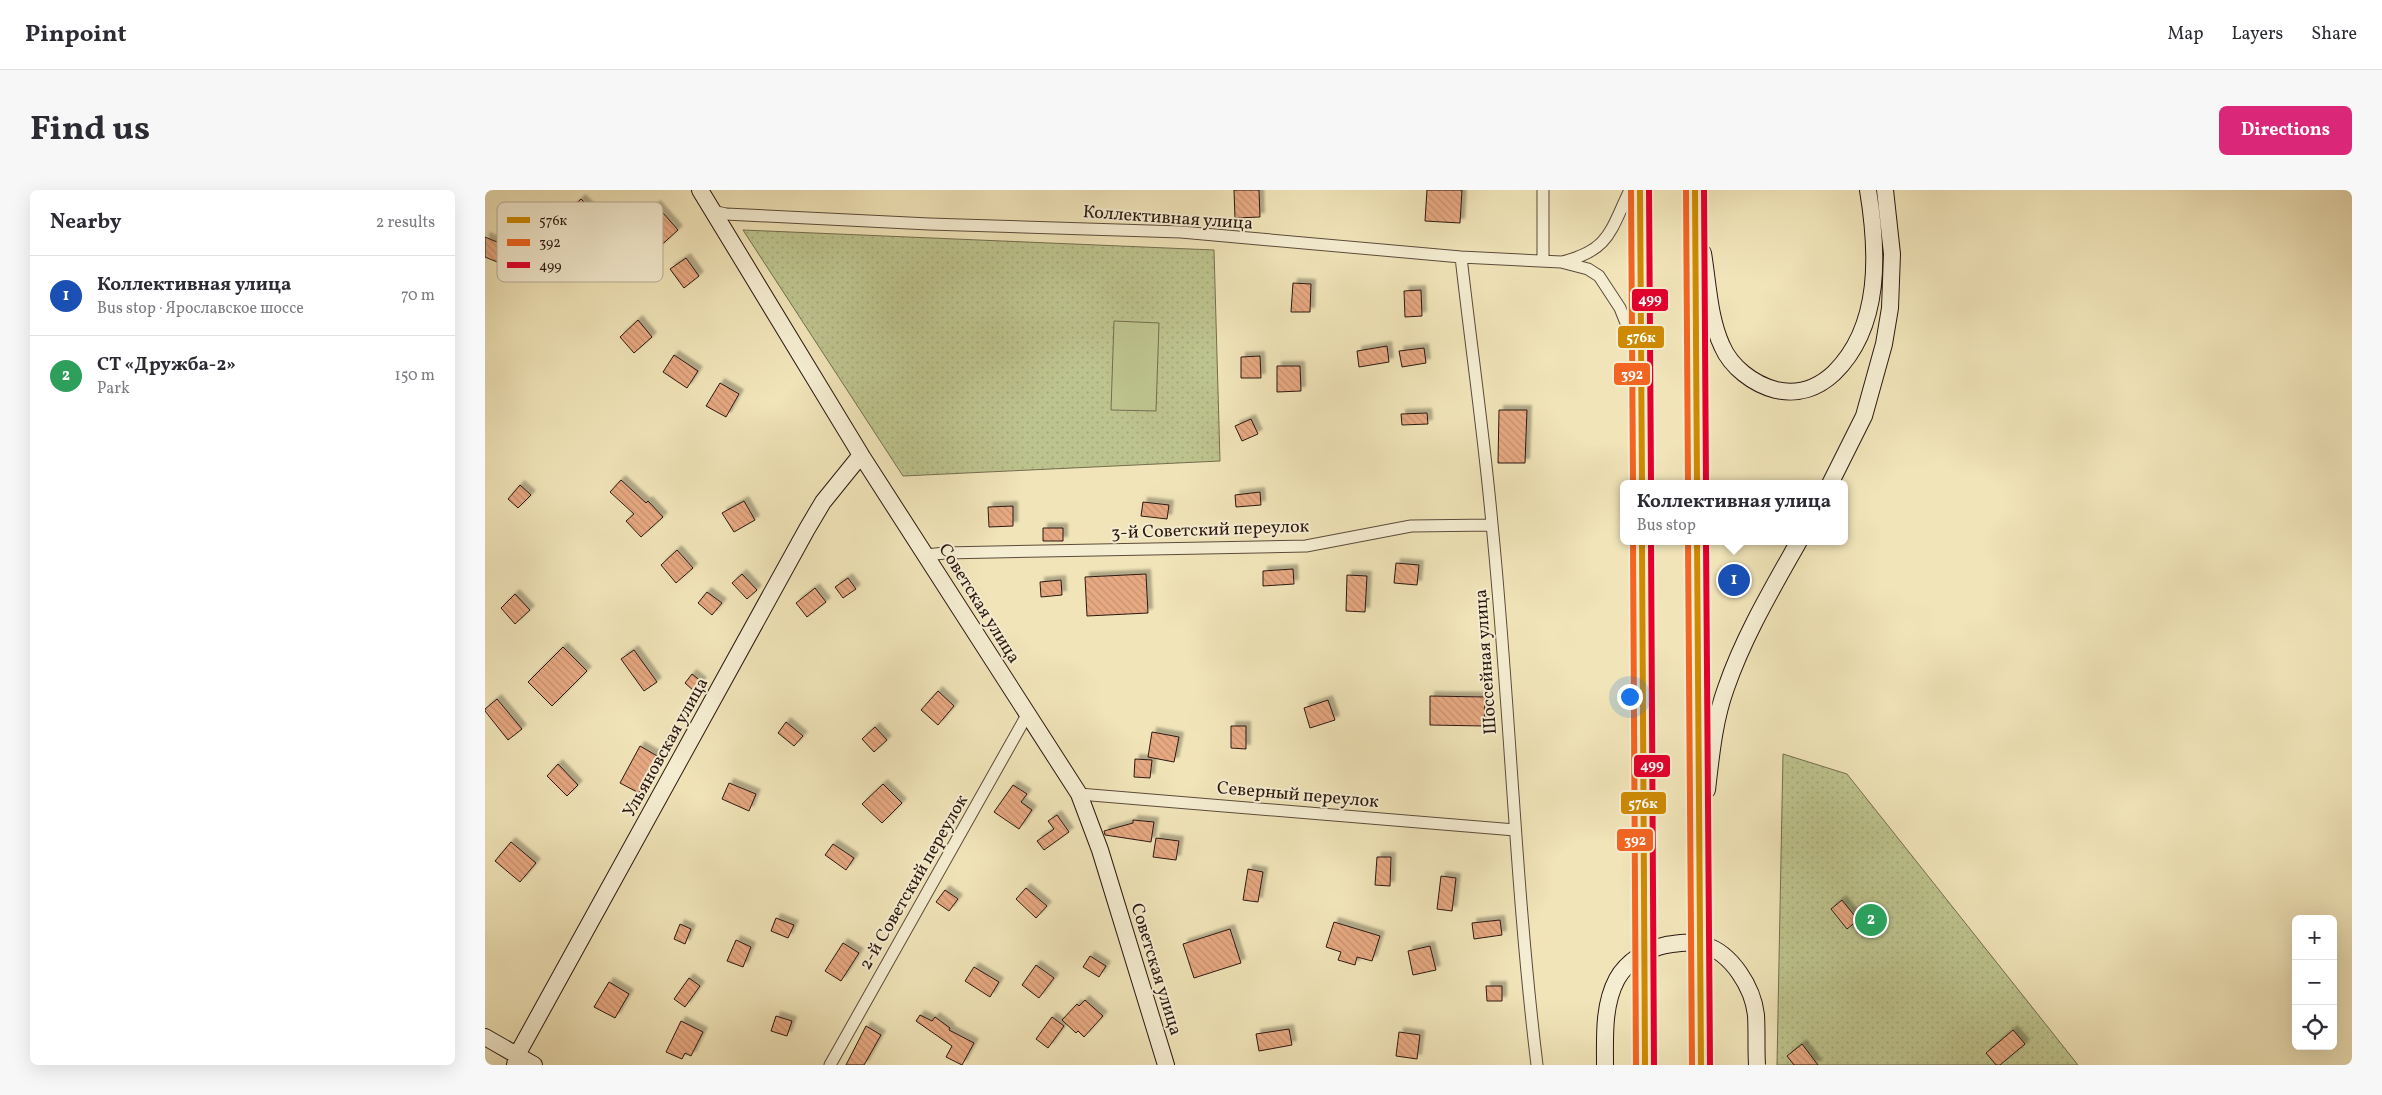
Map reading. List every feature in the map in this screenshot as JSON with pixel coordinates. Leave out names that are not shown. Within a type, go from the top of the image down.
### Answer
[{"type":"highway","points":[[1640,190],[1642,480]]},
{"type":"highway","points":[[1695,200],[1697,480]]},
{"type":"highway","points":[[1642,545],[1645,1065]]},
{"type":"highway","points":[[1697,545],[1701,1065]]},
{"type":"street","name":"Советская улица","points":[[700,190],[861,454],[1079,794],[1100,850],[1166,1065]]},
{"type":"street","points":[[1543,190],[1543,261]]},
{"type":"street","name":"Коллективная улица","points":[[1561,262],[1583,256],[1596,249],[1607,238],[1630,190]]},
{"type":"street","points":[[1695,200],[1714,321],[1722,346],[1737,368],[1756,383],[1789,392],[1808,389],[1826,381],[1855,348],[1867,318],[1875,254],[1868,190]]},
{"type":"street","points":[[1832,480],[1864,416],[1884,344],[1890,308],[1892,254],[1885,190]]},
{"type":"street","name":"Коллективная улица","points":[[712,211],[726,214],[929,224],[1181,232],[1461,257],[1561,262],[1588,269],[1599,276],[1621,308],[1641,362]]},
{"type":"street","name":"Шоссейная улица","points":[[1461,257],[1493,525],[1515,830],[1530,1007],[1537,1065]]},
{"type":"street","name":"Ульяновская улица","points":[[516,1060],[807,529],[823,502],[861,454]]},
{"type":"street","name":"3-й Советский переулок","points":[[926,555],[1306,546],[1411,526],[1493,525]]},
{"type":"street","points":[[1699,849],[1713,735],[1725,690],[1745,638],[1797,545]]},
{"type":"street","name":"2-й Советский переулок","points":[[829,1065],[1027,715]]},
{"type":"street","name":"Северный переулок","points":[[1079,794],[1515,830]]},
{"type":"street","points":[[1605,1065],[1608,1003],[1618,978],[1635,958],[1658,947],[1681,942],[1704,945],[1723,955],[1737,969],[1747,987],[1755,1014],[1757,1065]]},
{"type":"street","points":[[485,1037],[516,1060],[534,1065]]},
{"type":"green space","points":[[743,230],[1214,250],[1220,461],[903,476]]},
{"type":"green space","points":[[1114,321],[1159,323],[1156,411],[1111,410]]},
{"type":"green space","points":[[1783,754],[1847,774],[2078,1065],[1777,1065]]},
{"type":"building","points":[[1234,190],[1259,190],[1260,217],[1235,218]]},
{"type":"building","points":[[1427,190],[1462,190],[1460,223],[1425,221]]},
{"type":"building","points":[[663,213],[678,230],[663,244]]},
{"type":"building","points":[[485,237],[497,242],[497,262],[485,257]]},
{"type":"building","points":[[686,258],[699,276],[684,288],[670,269]]},
{"type":"building","points":[[1293,283],[1311,284],[1310,312],[1291,312]]},
{"type":"building","points":[[1421,290],[1422,316],[1405,317],[1404,291]]},
{"type":"building","points":[[638,320],[652,337],[634,353],[620,337]]},
{"type":"building","points":[[1387,346],[1389,362],[1359,367],[1357,351]]},
{"type":"building","points":[[1424,348],[1426,363],[1402,367],[1399,351]]},
{"type":"building","points":[[674,355],[698,371],[687,388],[663,372]]},
{"type":"building","points":[[1260,356],[1261,378],[1241,378],[1241,357]]},
{"type":"building","points":[[1277,366],[1300,366],[1301,391],[1277,392]]},
{"type":"building","points":[[720,383],[739,394],[726,417],[706,406]]},
{"type":"building","points":[[1499,410],[1527,410],[1525,463],[1498,463]]},
{"type":"building","points":[[1427,413],[1428,424],[1402,425],[1401,414]]},
{"type":"building","points":[[1251,419],[1258,434],[1242,441],[1235,426]]},
{"type":"building","points":[[621,480],[646,503],[648,501],[663,517],[641,537],[626,521],[634,514],[610,492]]},
{"type":"building","points":[[520,485],[531,495],[518,508],[508,499]]},
{"type":"building","points":[[1260,492],[1261,505],[1236,507],[1235,495]]},
{"type":"building","points":[[744,501],[755,520],[734,532],[722,513]]},
{"type":"building","points":[[1143,502],[1169,505],[1167,519],[1141,516]]},
{"type":"building","points":[[1013,506],[1013,526],[989,527],[988,507]]},
{"type":"building","points":[[1043,528],[1063,528],[1063,541],[1043,541]]},
{"type":"building","points":[[677,550],[693,568],[676,583],[661,565]]},
{"type":"building","points":[[1396,563],[1419,565],[1417,585],[1394,583]]},
{"type":"building","points":[[1293,569],[1294,584],[1263,586],[1263,571]]},
{"type":"building","points":[[742,574],[757,590],[747,599],[732,583]]},
{"type":"building","points":[[1146,574],[1148,613],[1087,616],[1085,577]]},
{"type":"building","points":[[1347,575],[1367,576],[1365,612],[1346,611]]},
{"type":"building","points":[[848,578],[856,589],[843,598],[835,587]]},
{"type":"building","points":[[1061,580],[1062,595],[1041,597],[1040,582]]},
{"type":"building","points":[[815,588],[826,602],[807,617],[796,603]]},
{"type":"building","points":[[707,592],[722,603],[712,615],[698,603]]},
{"type":"building","points":[[515,594],[530,610],[515,624],[501,608]]},
{"type":"building","points":[[563,647],[587,671],[552,706],[528,682]]},
{"type":"building","points":[[634,650],[657,682],[644,691],[621,659]]},
{"type":"building","points":[[692,674],[702,682],[694,691],[685,683]]},
{"type":"building","points":[[938,691],[954,706],[938,725],[921,710]]},
{"type":"building","points":[[1430,696],[1485,697],[1484,726],[1430,725]]},
{"type":"building","points":[[497,699],[522,729],[508,740],[485,711]]},
{"type":"building","points":[[1328,700],[1335,720],[1310,728],[1304,708]]},
{"type":"building","points":[[786,722],[803,736],[794,746],[778,733]]},
{"type":"building","points":[[1231,726],[1246,726],[1246,749],[1231,748]]},
{"type":"building","points":[[875,727],[887,740],[874,752],[862,739]]},
{"type":"building","points":[[1152,732],[1179,737],[1174,762],[1148,757]]},
{"type":"building","points":[[640,746],[659,757],[639,793],[620,783]]},
{"type":"building","points":[[1135,759],[1152,760],[1150,778],[1134,777]]},
{"type":"building","points":[[558,764],[578,785],[567,796],[547,776]]},
{"type":"building","points":[[729,783],[756,794],[749,811],[722,799]]},
{"type":"building","points":[[883,784],[902,803],[882,823],[862,804]]},
{"type":"building","points":[[1013,785],[1027,794],[1021,802],[1032,810],[1019,829],[994,812]]},
{"type":"building","points":[[1057,815],[1069,832],[1044,850],[1037,841],[1054,829],[1048,821]]},
{"type":"building","points":[[1133,820],[1154,822],[1151,842],[1105,835],[1104,831],[1133,823]]},
{"type":"building","points":[[1156,838],[1179,841],[1176,860],[1153,857]]},
{"type":"building","points":[[511,842],[536,863],[520,882],[495,861]]},
{"type":"building","points":[[833,844],[854,858],[846,870],[825,855]]},
{"type":"building","points":[[1377,857],[1391,857],[1390,886],[1375,885]]},
{"type":"building","points":[[1248,869],[1263,872],[1258,902],[1243,900]]},
{"type":"building","points":[[1441,876],[1456,878],[1452,911],[1437,909]]},
{"type":"building","points":[[1026,888],[1047,906],[1036,918],[1016,899]]},
{"type":"building","points":[[945,890],[958,899],[949,911],[936,902]]},
{"type":"building","points":[[1842,900],[1858,920],[1847,929],[1831,909]]},
{"type":"building","points":[[776,918],[794,925],[788,938],[771,931]]},
{"type":"building","points":[[1500,920],[1502,935],[1474,939],[1472,923]]},
{"type":"building","points":[[1334,922],[1380,936],[1372,961],[1357,957],[1355,965],[1338,960],[1341,952],[1326,947]]},
{"type":"building","points":[[680,924],[691,929],[685,944],[674,939]]},
{"type":"building","points":[[1230,929],[1241,963],[1194,978],[1183,944]]},
{"type":"building","points":[[736,940],[751,947],[743,967],[727,961]]},
{"type":"building","points":[[843,943],[859,953],[841,981],[825,971]]},
{"type":"building","points":[[1430,946],[1436,970],[1413,975],[1408,951]]},
{"type":"building","points":[[1090,956],[1106,966],[1099,977],[1083,967]]},
{"type":"building","points":[[1036,965],[1054,978],[1039,998],[1022,985]]},
{"type":"building","points":[[974,967],[999,982],[990,997],[965,981]]},
{"type":"building","points":[[689,978],[700,986],[685,1007],[674,999]]},
{"type":"building","points":[[609,982],[629,994],[615,1018],[594,1007]]},
{"type":"building","points":[[1486,986],[1502,986],[1502,1001],[1487,1001]]},
{"type":"building","points":[[1085,1000],[1103,1016],[1084,1037],[1078,1031],[1076,1033],[1062,1020],[1077,1004],[1079,1006]]},
{"type":"building","points":[[920,1015],[932,1021],[935,1017],[950,1028],[949,1030],[974,1043],[962,1065],[946,1057],[952,1046],[916,1021]]},
{"type":"building","points":[[776,1016],[792,1021],[787,1036],[771,1031]]},
{"type":"building","points":[[1052,1017],[1064,1026],[1048,1048],[1036,1039]]},
{"type":"building","points":[[681,1021],[703,1032],[691,1056],[685,1053],[682,1059],[666,1052]]},
{"type":"building","points":[[866,1026],[881,1035],[864,1065],[846,1065]]},
{"type":"building","points":[[1289,1029],[1292,1045],[1259,1051],[1256,1034]]},
{"type":"building","points":[[2013,1030],[2025,1044],[2000,1065],[1996,1065],[1986,1053]]},
{"type":"building","points":[[1399,1032],[1420,1035],[1417,1059],[1396,1056]]},
{"type":"building","points":[[1802,1044],[1818,1065],[1794,1065],[1787,1056]]},
{"type":"transit line","name":"392","points":[[1631,190],[1633,480]]},
{"type":"transit line","name":"576к","points":[[1640,190],[1642,480]]},
{"type":"transit line","name":"499","points":[[1649,190],[1651,480]]},
{"type":"transit line","name":"392","points":[[1686,190],[1688,480]]},
{"type":"transit line","name":"576к","points":[[1695,190],[1697,480]]},
{"type":"transit line","name":"499","points":[[1704,190],[1706,480]]},
{"type":"transit line","name":"392","points":[[1633,545],[1636,1065]]},
{"type":"transit line","name":"576к","points":[[1642,545],[1645,1065]]},
{"type":"transit line","name":"499","points":[[1651,545],[1654,1065]]},
{"type":"transit line","name":"392","points":[[1688,545],[1692,1065]]},
{"type":"transit line","name":"576к","points":[[1697,545],[1701,1065]]},
{"type":"transit line","name":"499","points":[[1706,545],[1710,1065]]},
{"type":"place","name":"Коллективная улица","points":[[1734,580]]},
{"type":"place","name":"СТ «Дружба-2»","points":[[1871,920]]}]
